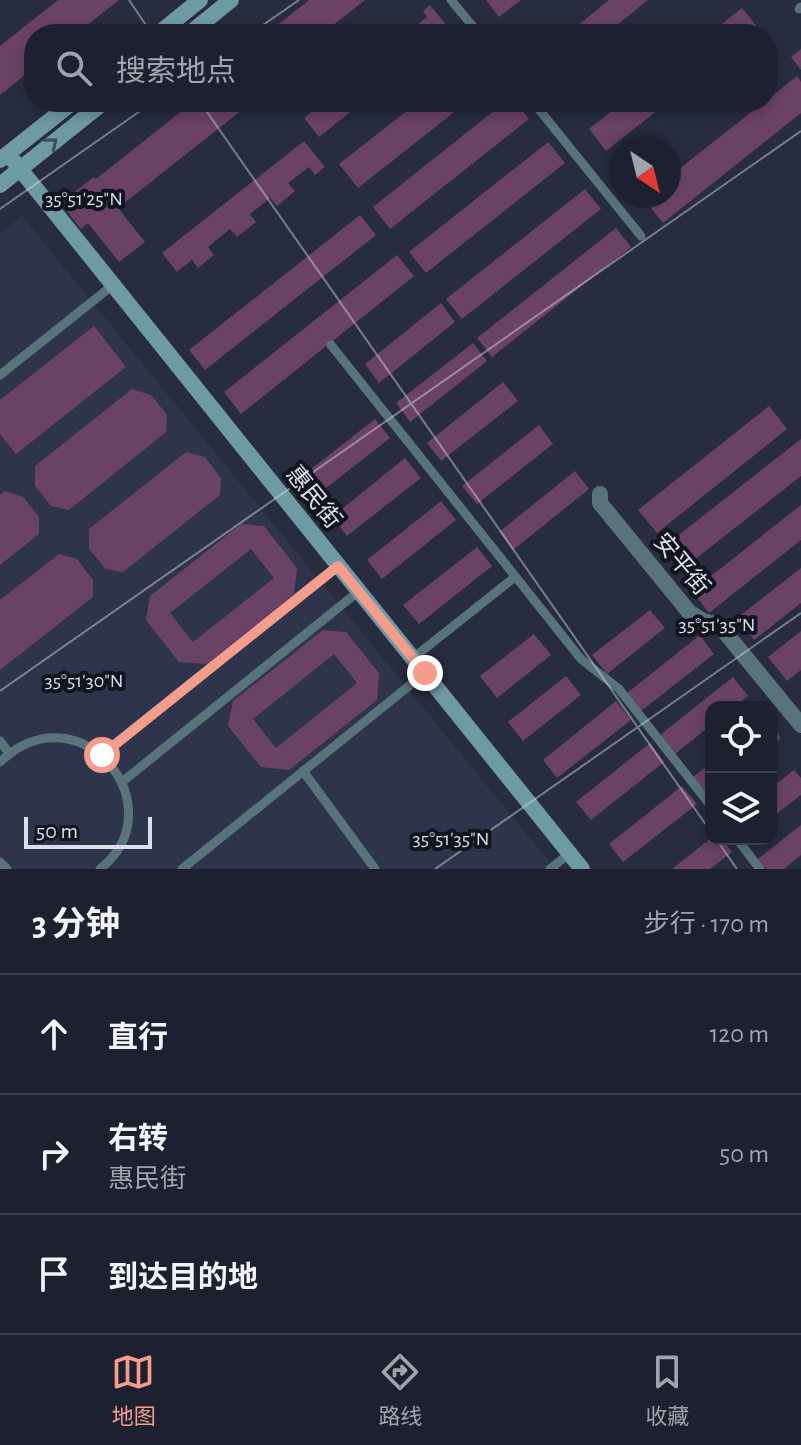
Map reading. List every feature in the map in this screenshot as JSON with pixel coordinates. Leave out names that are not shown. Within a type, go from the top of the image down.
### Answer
[{"type":"street","points":[[170,24],[200,0]]},
{"type":"street","points":[[201,24],[231,0]]},
{"type":"street","points":[[4,157],[60,112]]},
{"type":"street","points":[[0,185],[91,112]]},
{"type":"street","name":"惠民街","points":[[4,157],[20,169],[582,869]]},
{"type":"street","name":"安平街","points":[[600,494],[600,503],[689,612],[703,621],[719,625],[801,725]]},
{"type":"lane","points":[[451,0],[471,24]]},
{"type":"lane","points":[[541,112],[641,236]]},
{"type":"lane","points":[[0,375],[113,285]]},
{"type":"lane","points":[[331,345],[581,659],[619,689],[705,798]]},
{"type":"lane","points":[[102,755],[338,566]]},
{"type":"lane","points":[[413,658],[515,577]]},
{"type":"lane","points":[[122,782],[359,591]]},
{"type":"lane","points":[[182,869],[425,673]]},
{"type":"lane","points":[[0,762],[22,745],[52,738],[67,739],[82,743],[102,755],[117,771],[127,800],[126,828],[115,855],[100,869]]},
{"type":"lane","points":[[0,741],[9,753]]},
{"type":"lane","points":[[303,771],[375,869]]},
{"type":"lane","points":[[742,845],[760,869]]},
{"type":"lane","points":[[550,869],[570,853]]},
{"type":"lane","points":[[0,862],[7,869]]},
{"type":"shaded area","points":[[22,216],[555,869],[0,869],[0,234]]},
{"type":"building","points":[[58,0],[119,0],[89,24],[28,24]]},
{"type":"building","points":[[309,0],[365,0],[335,24],[279,24]]},
{"type":"building","points":[[486,0],[521,0],[499,17]]},
{"type":"building","points":[[609,0],[648,0],[618,24],[579,24]]},
{"type":"building","points":[[430,5],[445,24],[418,24],[427,17],[423,11]]},
{"type":"building","points":[[742,8],[755,24],[722,24]]},
{"type":"building","points":[[24,27],[24,76],[0,95],[0,46]]},
{"type":"building","points":[[801,49],[801,70],[791,57]]},
{"type":"building","points":[[797,76],[801,82],[801,113],[663,223],[651,208],[681,208],[681,168],[751,112],[777,112],[777,92]]},
{"type":"building","points":[[180,112],[239,112],[118,208],[145,242],[119,262],[88,223],[81,229],[60,203],[94,177],[96,179]]},
{"type":"building","points":[[312,112],[350,112],[319,137],[304,118]]},
{"type":"building","points":[[405,112],[454,112],[358,188],[339,164]]},
{"type":"building","points":[[492,112],[524,112],[529,119],[390,229],[373,207]]},
{"type":"building","points":[[610,112],[655,112],[625,136],[609,136],[609,149],[606,151],[589,129]]},
{"type":"building","points":[[304,141],[325,167],[315,175],[309,167],[288,183],[295,191],[277,206],[270,198],[250,214],[256,222],[237,237],[230,229],[208,247],[214,255],[198,268],[192,260],[177,272],[162,253]]},
{"type":"building","points":[[548,142],[565,163],[426,273],[409,252]]},
{"type":"building","points":[[585,189],[601,209],[462,319],[446,299]]},
{"type":"building","points":[[360,215],[376,235],[205,370],[189,350]]},
{"type":"building","points":[[616,228],[631,247],[492,357],[477,338]]},
{"type":"building","points":[[397,255],[414,276],[241,414],[224,392]]},
{"type":"building","points":[[441,303],[455,322],[379,383],[365,364]]},
{"type":"building","points":[[94,326],[126,367],[16,454],[0,434],[0,400]]},
{"type":"building","points":[[473,343],[487,361],[410,422],[396,403]]},
{"type":"building","points":[[503,382],[518,401],[441,461],[427,443]]},
{"type":"building","points":[[132,389],[151,395],[167,415],[166,432],[69,510],[51,506],[35,486],[35,466]]},
{"type":"building","points":[[769,406],[787,429],[657,533],[638,510]]},
{"type":"building","points":[[375,419],[390,438],[316,496],[301,477]]},
{"type":"building","points":[[539,425],[553,444],[477,504],[462,486]]},
{"type":"building","points":[[801,439],[801,476],[684,568],[666,545]]},
{"type":"building","points":[[186,452],[205,457],[221,478],[220,495],[123,572],[106,569],[89,549],[89,529]]},
{"type":"building","points":[[405,458],[421,478],[347,536],[332,517]]},
{"type":"building","points":[[575,471],[589,489],[513,550],[499,532]]},
{"type":"building","points":[[5,491],[23,497],[39,517],[39,534],[0,565],[0,495]]},
{"type":"building","points":[[441,501],[456,520],[382,579],[367,560]]},
{"type":"building","points":[[801,505],[801,540],[709,613],[692,591]]},
{"type":"building","points":[[241,524],[264,526],[297,568],[294,594],[207,664],[179,662],[146,620],[150,596]],"holes":[[[251,549],[274,578],[193,642],[170,613]]]},
{"type":"building","points":[[477,547],[492,566],[419,624],[403,605]]},
{"type":"building","points":[[59,554],[77,559],[93,580],[93,597],[0,670],[0,600]]},
{"type":"building","points":[[801,568],[801,603],[754,640],[737,618]]},
{"type":"building","points":[[650,610],[665,628],[607,674],[592,655]]},
{"type":"building","points":[[323,630],[346,632],[379,673],[377,700],[289,770],[261,767],[228,726],[233,701]],"holes":[[[334,654],[357,683],[276,748],[253,719]]]},
{"type":"building","points":[[801,631],[801,670],[787,681],[768,657]]},
{"type":"building","points":[[534,634],[551,655],[497,698],[480,676]]},
{"type":"building","points":[[700,635],[714,654],[641,711],[627,693]]},
{"type":"building","points":[[566,676],[581,695],[523,741],[508,722]]},
{"type":"building","points":[[733,677],[748,696],[742,701],[705,701],[705,730],[675,754],[660,735]]},
{"type":"building","points":[[616,701],[631,720],[557,778],[543,760]]},
{"type":"building","points":[[650,743],[664,762],[591,820],[576,802]]},
{"type":"building","points":[[705,768],[705,792],[693,777]]},
{"type":"building","points":[[794,770],[801,778],[801,795],[777,813],[777,783]]},
{"type":"building","points":[[682,786],[697,804],[623,862],[609,844]]},
{"type":"building","points":[[801,825],[801,855],[784,869],[766,869],[758,859]]},
{"type":"building","points":[[705,843],[727,845],[732,852],[710,869],[672,869]]},
{"type":"route","points":[[102,755],[338,566],[425,673]]}]
